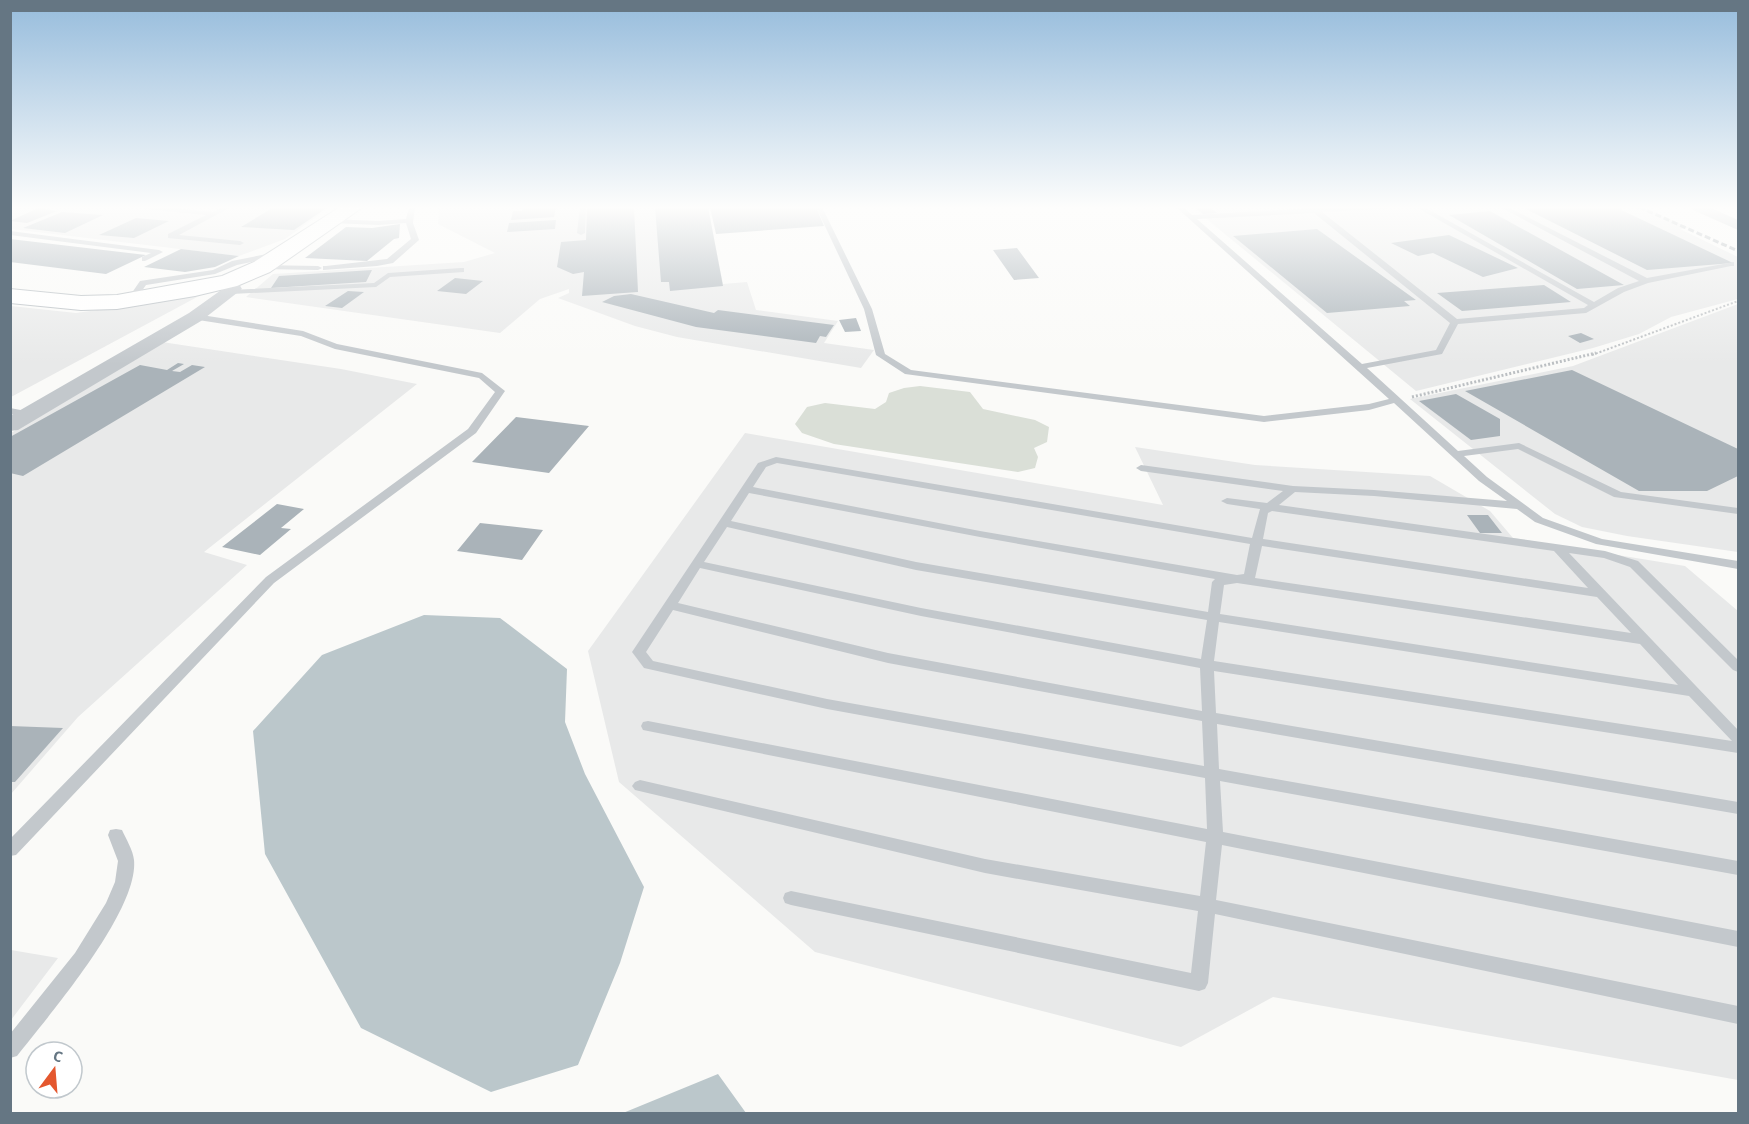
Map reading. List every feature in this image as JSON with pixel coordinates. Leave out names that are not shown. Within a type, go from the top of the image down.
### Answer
[{"type":"street","points":[[10,425],[19,413],[195,317],[230,287],[274,259]]},
{"type":"street","points":[[10,296],[81,303],[131,300],[230,287]]},
{"type":"lane","points":[[131,300],[143,283],[193,277],[252,259]]},
{"type":"lane","points":[[262,267],[322,268],[376,264],[392,259]]},
{"type":"lane","points":[[844,259],[868,309],[881,355],[908,372],[1264,419],[1368,407],[1396,400]]},
{"type":"lane","points":[[1239,259],[1483,479],[1539,520],[1600,542],[1738,565]]},
{"type":"lane","points":[[1377,259],[1455,322],[1586,310],[1621,290],[1646,281],[1731,264]]},
{"type":"lane","points":[[1513,259],[1594,305]]},
{"type":"lane","points":[[1604,259],[1646,281]]},
{"type":"lane","points":[[230,287],[376,285],[388,275],[461,270]]},
{"type":"lane","points":[[10,850],[270,580],[472,431],[500,391],[482,376],[335,346],[303,334],[195,317]]},
{"type":"lane","points":[[1360,367],[1439,352],[1455,322]]},
{"type":"lane","points":[[1455,454],[1519,446],[1618,495],[1738,511]]},
{"type":"lane","points":[[1601,594],[1257,542],[776,460],[762,465],[639,652],[649,665],[827,704],[1738,868]]},
{"type":"lane","points":[[1141,468],[1293,489],[1374,493],[1520,506]]},
{"type":"lane","points":[[746,489],[980,534],[1239,579],[1645,640]]},
{"type":"lane","points":[[791,898],[1199,983],[1215,835],[1207,665],[1218,582],[1249,577],[1263,512],[1293,489]]},
{"type":"lane","points":[[1227,501],[1605,555],[1634,564],[1738,668]]},
{"type":"lane","points":[[724,523],[916,566],[1213,617],[1694,692]]},
{"type":"lane","points":[[1559,550],[1738,739]]},
{"type":"lane","points":[[697,564],[921,612],[1207,665],[1738,748]]},
{"type":"lane","points":[[670,605],[888,658],[1209,717],[1738,808]]},
{"type":"lane","points":[[648,726],[1738,939]]},
{"type":"lane","points":[[640,786],[985,866],[1207,905],[1738,1015]]},
{"type":"lane","points":[[10,1049],[100,932],[122,891],[126,860],[116,835]]},
{"type":"path","points":[[1396,400],[1592,355],[1738,302]]},
{"type":"shaded area","points":[[473,259],[718,259],[723,284],[747,282],[756,310],[838,321],[824,343],[874,350],[861,368],[677,337],[635,326],[558,298],[569,293],[569,289],[540,299],[500,333],[246,297],[273,274],[464,262]]},
{"type":"shaded area","points":[[1256,259],[1738,259],[1738,299],[1671,317],[1639,334],[1593,348],[1416,391]]},
{"type":"shaded area","points":[[199,296],[11,397],[11,306],[76,313]]},
{"type":"shaded area","points":[[1738,304],[1738,552],[1582,527],[1555,514],[1410,399],[1573,366]]},
{"type":"shaded area","points":[[162,342],[341,369],[417,384],[204,552],[247,565],[78,717],[11,794],[11,433]]},
{"type":"shaded area","points":[[920,386],[970,392],[983,409],[1035,420],[1049,427],[1047,442],[1034,448],[1038,457],[1035,468],[1018,472],[834,444],[802,433],[795,424],[807,407],[825,403],[875,409],[886,402],[889,393]]},
{"type":"shaded area","points":[[745,433],[1163,505],[1135,447],[1255,465],[1430,476],[1490,511],[1513,538],[1685,566],[1738,611],[1738,1080],[1273,997],[1181,1047],[815,952],[619,782],[588,651]]},
{"type":"shaded area","points":[[424,615],[500,618],[567,669],[565,722],[585,774],[644,887],[620,963],[578,1065],[491,1092],[361,1028],[265,854],[253,731],[322,655]]},
{"type":"shaded area","points":[[10,950],[58,958],[11,1020]]},
{"type":"shaded area","points":[[718,1074],[746,1113],[623,1113]]},
{"type":"building","points":[[10,259],[137,259],[106,274],[10,262]]},
{"type":"building","points":[[160,259],[231,259],[215,267],[185,272],[144,267]]},
{"type":"building","points":[[335,259],[369,259],[367,261]]},
{"type":"building","points":[[558,259],[636,259],[638,292],[582,296],[584,272],[573,274],[557,267]]},
{"type":"building","points":[[659,259],[718,259],[723,286],[670,291],[669,282],[661,282]]},
{"type":"building","points":[[1000,259],[1025,259],[1039,278],[1014,280]]},
{"type":"building","points":[[1262,259],[1359,259],[1416,300],[1404,301],[1410,306],[1327,313]]},
{"type":"building","points":[[1446,259],[1500,259],[1518,268],[1483,277]]},
{"type":"building","points":[[1526,259],[1578,259],[1624,285],[1577,289]]},
{"type":"building","points":[[1626,259],[1726,259],[1733,263],[1647,270]]},
{"type":"building","points":[[372,270],[366,282],[271,288],[279,276]]},
{"type":"building","points":[[455,278],[483,281],[466,294],[437,291]]},
{"type":"building","points":[[1544,285],[1571,302],[1462,311],[1437,293]]},
{"type":"building","points":[[348,291],[364,292],[342,308],[325,306]]},
{"type":"building","points":[[631,294],[714,313],[718,310],[834,325],[826,337],[820,336],[816,343],[696,327],[602,302],[614,296]]},
{"type":"building","points":[[856,318],[861,331],[845,332],[839,320]]},
{"type":"building","points":[[1581,333],[1594,339],[1580,343],[1568,336]]},
{"type":"building","points":[[178,363],[184,364],[172,371],[180,372],[192,365],[205,367],[23,476],[10,473],[10,437],[140,365],[167,370]]},
{"type":"building","points":[[1572,370],[1738,449],[1738,476],[1707,491],[1639,491],[1465,391]]},
{"type":"building","points":[[1456,394],[1500,419],[1500,436],[1471,440],[1419,401]]},
{"type":"building","points":[[516,417],[589,426],[549,473],[472,462]]},
{"type":"building","points":[[277,504],[304,509],[281,528],[291,529],[260,555],[222,547]]},
{"type":"building","points":[[1467,515],[1488,515],[1502,533],[1480,533]]},
{"type":"building","points":[[480,523],[543,530],[522,560],[457,551]]},
{"type":"building","points":[[10,726],[63,728],[15,782],[10,782]]}]
